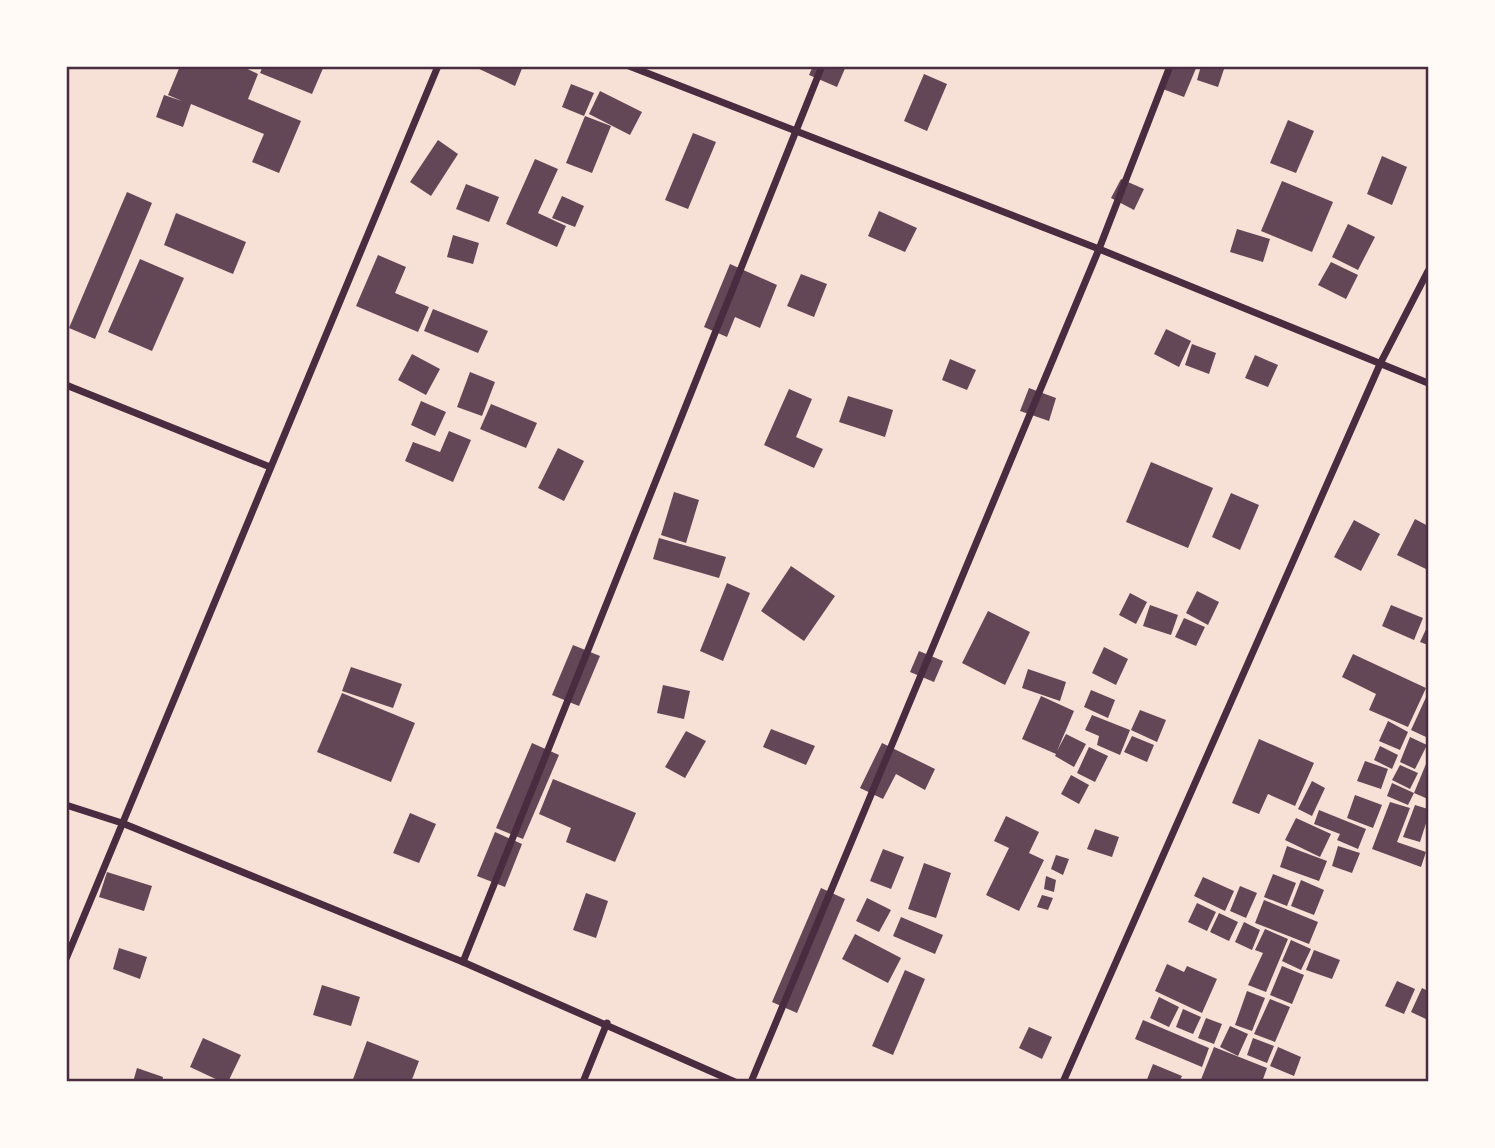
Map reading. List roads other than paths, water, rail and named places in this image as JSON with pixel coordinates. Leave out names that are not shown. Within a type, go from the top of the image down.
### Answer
[{"type":"street","points":[[66,959],[438,66]]},
{"type":"street","points":[[629,66],[1099,249],[1429,383]]},
{"type":"street","points":[[463,962],[822,66]]},
{"type":"street","points":[[751,1082],[1099,249],[1170,66]]},
{"type":"street","points":[[1063,1082],[1381,362],[1429,271]]},
{"type":"street","points":[[66,384],[270,467]]},
{"type":"street","points":[[66,805],[122,823],[463,962],[607,1023],[735,1082]]},
{"type":"street","points":[[583,1082],[607,1023]]}]
